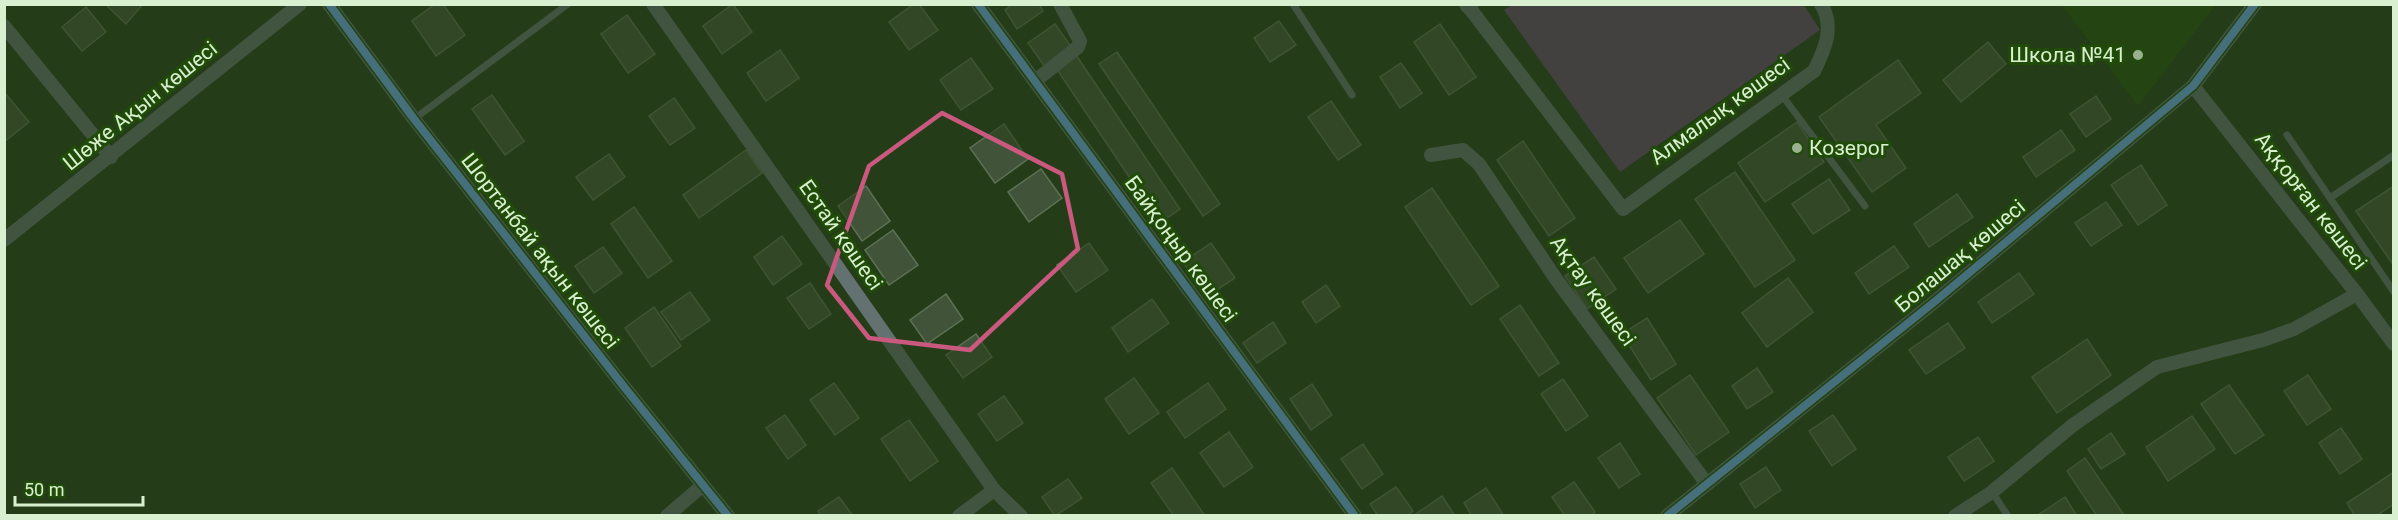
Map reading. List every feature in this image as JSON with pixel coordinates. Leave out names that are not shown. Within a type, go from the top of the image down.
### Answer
[{"type":"street","name":"Шөже Ақын көшесі","points":[[4,240],[111,157],[300,4]]},
{"type":"street","name":"Шортанбай ақын көшесі","points":[[328,4],[414,119],[728,516]]},
{"type":"street","name":"Естай көшесі","points":[[653,4],[994,490],[1021,516]]},
{"type":"street","name":"Байқоңыр көшесі","points":[[978,4],[1355,516]]},
{"type":"street","points":[[1035,81],[1076,51],[1080,41],[1060,4]]},
{"type":"street","name":"Алмалық көшесі","points":[[1469,5],[1623,208],[1814,71],[1828,37],[1828,16],[1821,4]]},
{"type":"street","name":"Болашақ көшесі","points":[[1667,516],[1933,303],[2193,86],[2255,4]]},
{"type":"street","points":[[4,26],[111,157]]},
{"type":"street","name":"Аққорған көшесі","points":[[2193,86],[2394,344]]},
{"type":"street","name":"Ақтау көшесі","points":[[1431,155],[1463,150],[1479,164],[1556,279],[1707,484]]},
{"type":"street","points":[[1955,516],[1992,492],[2073,425],[2157,367],[2262,340],[2294,329],[2357,294]]},
{"type":"street","points":[[667,516],[702,486]]},
{"type":"street","points":[[959,516],[994,490]]},
{"type":"lane","points":[[414,119],[568,4]]},
{"type":"lane","points":[[1293,4],[1352,95]]},
{"type":"lane","points":[[1781,94],[1865,206]]},
{"type":"lane","points":[[2287,135],[2394,292]]},
{"type":"lane","points":[[2330,198],[2394,155]]},
{"type":"lane","points":[[1992,492],[2008,516]]},
{"type":"highlighted area","points":[[942,113],[1062,174],[1078,249],[970,350],[869,338],[827,285],[869,166]]},
{"type":"shaded area","points":[[1512,5],[1804,5],[1820,30],[1620,172],[1504,10]]},
{"type":"shaded area","name":"Школа №41","points":[[2062,5],[2215,5],[2138,106]]},
{"type":"building","points":[[105,4],[143,4],[126,24]]},
{"type":"building","points":[[435,4],[443,4],[465,35],[436,56],[412,21]]},
{"type":"building","points":[[733,4],[752,32],[722,54],[703,26]]},
{"type":"building","points":[[914,4],[919,4],[938,30],[909,50],[889,22]]},
{"type":"building","points":[[1013,4],[1039,4],[1043,11],[1017,29],[1005,10]]},
{"type":"building","points":[[86,7],[106,32],[82,51],[62,27]]},
{"type":"building","points":[[627,15],[655,54],[628,73],[601,34]]},
{"type":"building","points":[[1279,21],[1296,45],[1270,62],[1254,38]]},
{"type":"building","points":[[1055,24],[1072,48],[1045,67],[1028,43]]},
{"type":"building","points":[[1440,24],[1476,77],[1449,95],[1414,42]]},
{"type":"building","points":[[1988,42],[2006,64],[1961,102],[1943,80]]},
{"type":"building","points":[[780,50],[799,78],[766,101],[747,73]]},
{"type":"building","points":[[1117,52],[1220,204],[1203,216],[1099,64]]},
{"type":"building","points":[[1076,55],[1180,209],[1160,223],[1056,68]]},
{"type":"building","points":[[971,58],[993,89],[961,110],[940,80]]},
{"type":"building","points":[[1898,60],[1921,93],[1876,125],[1906,168],[1872,192],[1819,117]]},
{"type":"building","points":[[1401,63],[1422,93],[1400,108],[1380,77]]},
{"type":"building","points":[[4,92],[29,122],[4,142]]},
{"type":"building","points":[[492,95],[524,141],[505,155],[472,109]]},
{"type":"building","points":[[2096,96],[2111,119],[2086,137],[2070,114]]},
{"type":"building","points":[[674,98],[695,128],[670,145],[649,116]]},
{"type":"building","points":[[1331,101],[1361,145],[1338,160],[1308,117]]},
{"type":"building","points":[[1797,122],[1824,162],[1765,202],[1738,163]]},
{"type":"building","points":[[1004,124],[1028,159],[995,183],[970,148]]},
{"type":"building","points":[[2061,130],[2075,150],[2036,177],[2023,157]]},
{"type":"building","points":[[1523,141],[1575,218],[1549,236],[1497,160]]},
{"type":"building","points":[[746,150],[762,173],[699,218],[683,195]]},
{"type":"building","points":[[609,154],[625,177],[593,200],[576,177]]},
{"type":"building","points":[[2141,165],[2167,205],[2138,225],[2111,185]]},
{"type":"building","points":[[1041,169],[1062,198],[1029,222],[1008,192]]},
{"type":"building","points":[[1735,172],[1795,260],[1755,287],[1695,199]]},
{"type":"building","points":[[1829,179],[1850,210],[1813,234],[1792,204]]},
{"type":"building","points":[[866,186],[890,221],[862,241],[838,206]]},
{"type":"building","points":[[2394,186],[2394,266],[2356,211]]},
{"type":"building","points":[[1432,188],[1499,286],[1471,305],[1405,207]]},
{"type":"building","points":[[1957,194],[1973,217],[1929,247],[1914,224]]},
{"type":"building","points":[[2106,202],[2122,225],[2091,246],[2075,223]]},
{"type":"building","points":[[634,207],[672,261],[648,278],[611,224]]},
{"type":"building","points":[[1680,220],[1704,254],[1648,293],[1624,258]]},
{"type":"building","points":[[893,230],[918,265],[889,285],[865,250]]},
{"type":"building","points":[[782,236],[802,264],[773,285],[754,257]]},
{"type":"building","points":[[1089,243],[1108,270],[1076,292],[1057,265]]},
{"type":"building","points":[[1211,243],[1235,278],[1206,297],[1183,262]]},
{"type":"building","points":[[1894,246],[1909,267],[1869,294],[1855,273]]},
{"type":"building","points":[[603,247],[622,273],[594,293],[575,266]]},
{"type":"building","points":[[1594,257],[1616,289],[1587,309],[1565,276]]},
{"type":"building","points":[[2019,273],[2034,294],[1992,323],[1978,302]]},
{"type":"building","points":[[1788,278],[1813,312],[1767,347],[1742,313]]},
{"type":"building","points":[[810,283],[831,314],[809,329],[787,298]]},
{"type":"building","points":[[1326,285],[1340,306],[1316,323],[1302,302]]},
{"type":"building","points":[[690,292],[710,320],[681,340],[661,312]]},
{"type":"building","points":[[946,294],[963,319],[927,344],[910,320]]},
{"type":"building","points":[[1152,299],[1169,323],[1128,352],[1112,328]]},
{"type":"building","points":[[1520,305],[1559,363],[1539,376],[1500,319]]},
{"type":"building","points":[[654,307],[681,346],[652,367],[625,328]]},
{"type":"building","points":[[1647,318],[1676,364],[1651,380],[1622,334]]},
{"type":"building","points":[[1273,322],[1286,343],[1257,363],[1243,343]]},
{"type":"building","points":[[1948,323],[1965,348],[1926,374],[1909,350]]},
{"type":"building","points":[[976,334],[992,357],[963,378],[946,355]]},
{"type":"building","points":[[2087,339],[2111,375],[2057,413],[2032,377]]},
{"type":"building","points":[[1757,368],[1773,392],[1747,409],[1732,386]]},
{"type":"building","points":[[1690,375],[1729,432],[1696,455],[1657,398]]},
{"type":"building","points":[[2308,375],[2331,409],[2307,425],[2284,391]]},
{"type":"building","points":[[1134,378],[1159,413],[1129,434],[1105,399]]},
{"type":"building","points":[[1563,379],[1588,416],[1566,431],[1541,394]]},
{"type":"building","points":[[834,383],[859,418],[835,435],[810,400]]},
{"type":"building","points":[[1208,383],[1226,409],[1185,438],[1167,412]]},
{"type":"building","points":[[1312,384],[1332,415],[1311,430],[1290,399]]},
{"type":"building","points":[[2229,385],[2264,435],[2235,454],[2201,404]]},
{"type":"building","points":[[1004,396],[1023,423],[997,441],[978,414]]},
{"type":"building","points":[[785,415],[806,445],[788,459],[766,428]]},
{"type":"building","points":[[1833,415],[1856,449],[1832,466],[1809,431]]},
{"type":"building","points":[[2192,416],[2215,449],[2168,481],[2146,447]]},
{"type":"building","points":[[909,420],[938,461],[910,481],[881,439]]},
{"type":"building","points":[[2341,428],[2362,459],[2340,474],[2319,443]]},
{"type":"building","points":[[1229,432],[1253,467],[1224,487],[1200,453]]},
{"type":"building","points":[[2111,433],[2125,454],[2101,469],[2088,449]]},
{"type":"building","points":[[1978,437],[1994,461],[1964,481],[1948,457]]},
{"type":"building","points":[[1620,443],[1640,474],[1619,488],[1598,458]]},
{"type":"building","points":[[1363,444],[1383,474],[1362,489],[1341,459]]},
{"type":"building","points":[[2085,458],[2123,516],[2097,516],[2067,471]]},
{"type":"building","points":[[1766,467],[1781,490],[1755,508],[1740,484]]},
{"type":"building","points":[[1172,468],[1205,516],[1174,516],[1151,483]]},
{"type":"building","points":[[2394,472],[2394,504],[2376,516],[2355,516],[2347,503]]},
{"type":"building","points":[[1068,479],[1082,498],[1055,516],[1042,497]]},
{"type":"building","points":[[1574,482],[1595,512],[1590,516],[1565,516],[1552,497]]},
{"type":"building","points":[[1396,487],[1413,511],[1407,516],[1378,516],[1370,504]]},
{"type":"building","points":[[1486,488],[1504,516],[1472,516],[1464,503]]},
{"type":"building","points":[[1442,496],[1455,516],[1417,516],[1416,514]]},
{"type":"building","points":[[839,497],[853,516],[821,516],[818,511]]},
{"type":"building","points":[[2065,497],[2077,516],[2038,516],[2038,515]]},
{"type":"cycle path","points":[[329,4],[414,119],[728,516]]},
{"type":"cycle path","points":[[978,4],[1355,516]]},
{"type":"cycle path","points":[[1667,516],[1933,303],[2193,86],[2255,4]]},
{"type":"place","name":"Школа №41","points":[[2138,55]]},
{"type":"place","name":"Козерог","points":[[1797,148]]}]
